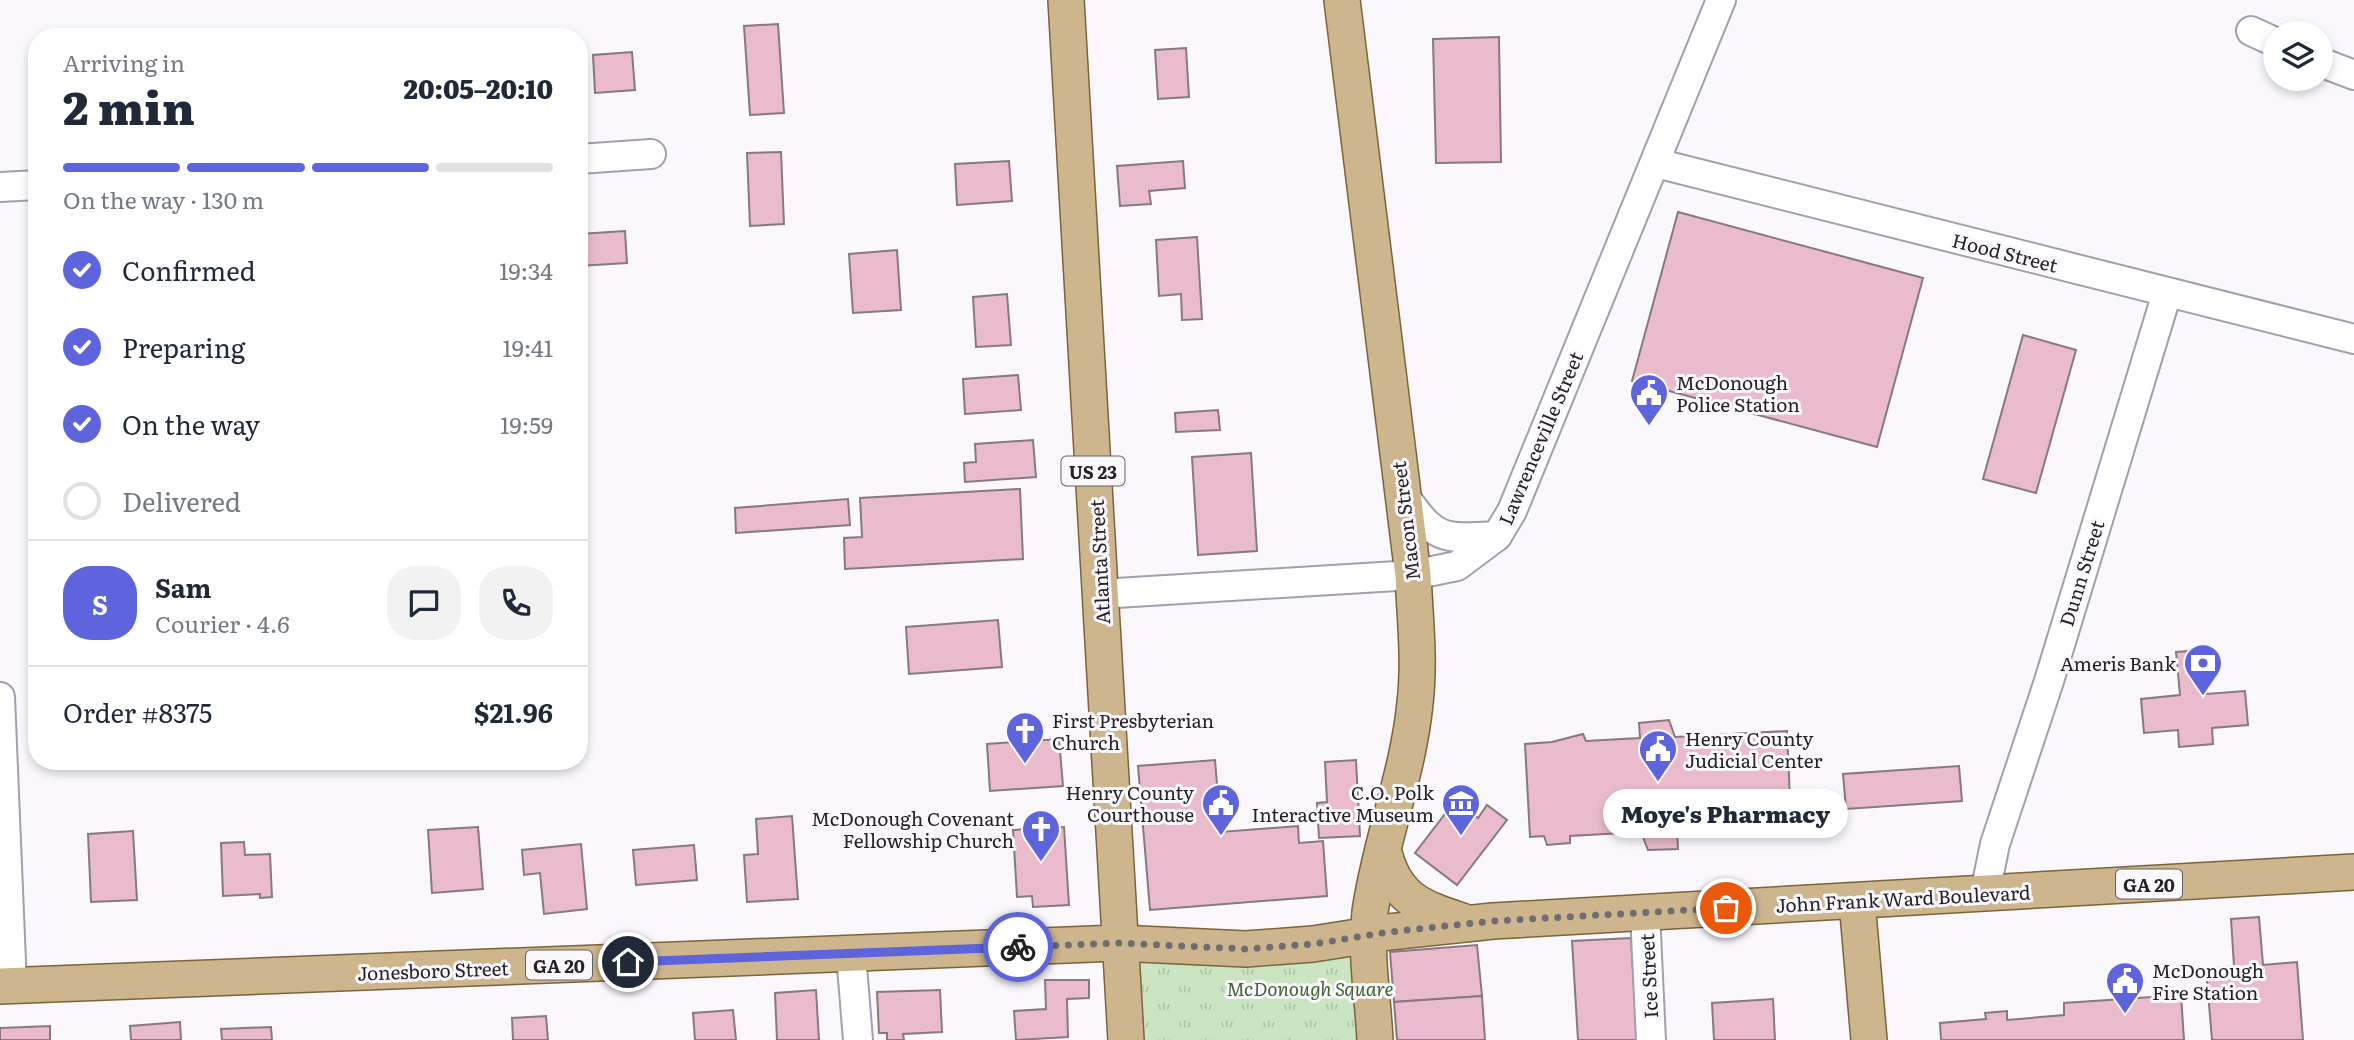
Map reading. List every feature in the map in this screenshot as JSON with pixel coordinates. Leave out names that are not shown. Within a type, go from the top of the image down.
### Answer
[{"type":"main road","name":"Atlanta Street","points":[[1066,0],[1118,943],[1126,1040]]},
{"type":"main road","name":"Macon Street","points":[[1342,0],[1413,576],[1417,643],[1416,702],[1403,773],[1383,849],[1369,934],[1375,1040]]},
{"type":"main road","points":[[1383,849],[1388,874],[1409,898],[1424,909],[1471,923]]},
{"type":"main road","name":"John Frank Ward Boulevard","points":[[1118,943],[1246,949],[1313,944],[1369,934],[1471,923],[2354,872]]},
{"type":"main road","points":[[1857,901],[1869,1040]]},
{"type":"main road","name":"Jonesboro Street","points":[[6,986],[1118,943]]},
{"type":"street","name":"Lawrenceville Street","points":[[1100,594],[1413,576],[1457,566],[1497,536],[1512,511],[1721,0]]},
{"type":"street","points":[[2333,67],[2354,75]]},
{"type":"street","points":[[588,158],[651,154]]},
{"type":"street","name":"Hood Street","points":[[1656,163],[2354,339]]},
{"type":"street","points":[[0,187],[28,185]]},
{"type":"street","name":"Dunn Street","points":[[1985,893],[1995,844],[2049,681],[2166,293]]},
{"type":"street","points":[[1402,493],[1423,524],[1440,535],[1458,538],[1497,536]]},
{"type":"street","points":[[0,697],[6,986]]},
{"type":"street","name":"Ice Street","points":[[1645,913],[1651,1040]]},
{"type":"street","points":[[851,954],[858,1040]]},
{"type":"green space","name":"McDonough Square","points":[[1369,934],[1375,1040],[1126,1040],[1118,943]]},
{"type":"building","points":[[778,24],[784,113],[750,115],[744,26]]},
{"type":"building","points":[[1499,37],[1501,162],[1436,163],[1433,39]]},
{"type":"building","points":[[1186,48],[1189,97],[1158,99],[1155,50]]},
{"type":"building","points":[[632,52],[635,90],[595,93],[593,55]]},
{"type":"building","points":[[781,152],[784,224],[750,226],[747,153]]},
{"type":"building","points":[[1009,161],[1012,201],[957,205],[955,164]]},
{"type":"building","points":[[1183,161],[1185,188],[1149,191],[1151,204],[1120,206],[1117,166]]},
{"type":"building","points":[[1678,212],[1923,278],[1877,447],[1632,381]]},
{"type":"building","points":[[625,231],[627,263],[588,265],[588,233]]},
{"type":"building","points":[[1197,237],[1202,319],[1182,320],[1181,294],[1159,296],[1156,240]]},
{"type":"building","points":[[897,250],[901,310],[853,313],[849,254]]},
{"type":"building","points":[[1007,294],[1011,345],[976,347],[973,297]]},
{"type":"building","points":[[2023,335],[2076,350],[2036,493],[1983,479]]},
{"type":"building","points":[[1018,375],[1021,410],[965,414],[963,379]]},
{"type":"building","points":[[1218,410],[1220,430],[1176,432],[1175,413]]},
{"type":"building","points":[[1033,440],[1036,477],[965,482],[964,463],[976,462],[975,444]]},
{"type":"building","points":[[1251,453],[1257,551],[1198,555],[1192,457]]},
{"type":"building","points":[[1020,489],[1023,559],[845,569],[844,538],[862,537],[860,498]]},
{"type":"building","points":[[848,499],[850,525],[736,533],[735,508]]},
{"type":"building","points":[[998,620],[1002,667],[909,674],[906,627]]},
{"type":"building","name":"Ameris Bank","points":[[2202,650],[2206,694],[2245,691],[2248,725],[2212,728],[2213,744],[2179,747],[2178,730],[2144,733],[2141,699],[2180,695],[2176,652]]},
{"type":"building","name":"Henry County Judicial Center","points":[[1669,720],[1675,737],[1787,731],[1791,822],[1776,828],[1776,835],[1754,837],[1749,826],[1677,830],[1678,849],[1648,850],[1641,832],[1570,836],[1570,843],[1547,845],[1544,836],[1530,837],[1525,744],[1552,742],[1583,734],[1586,741],[1640,738],[1639,723]]},
{"type":"building","name":"First Presbyterian Church","points":[[1059,739],[1063,786],[990,791],[987,744]]},
{"type":"building","name":"Henry County Courthouse","points":[[1215,760],[1221,832],[1298,826],[1299,843],[1323,841],[1327,896],[1150,910],[1138,766]]},
{"type":"building","points":[[1356,760],[1360,836],[1319,838],[1317,803],[1327,802],[1325,762]]},
{"type":"building","points":[[1959,766],[1962,801],[1846,809],[1843,774]]},
{"type":"building","name":"C.O. Polk Interactive Museum","points":[[1455,801],[1478,818],[1487,805],[1507,820],[1457,885],[1415,853]]},
{"type":"building","points":[[792,816],[798,899],[747,902],[744,855],[758,854],[756,819]]},
{"type":"building","points":[[478,827],[483,889],[432,893],[428,830]]},
{"type":"building","name":"McDonough Covenant Fellowship Church","points":[[1064,827],[1069,905],[1033,907],[1032,896],[1017,897],[1013,830]]},
{"type":"building","points":[[133,831],[137,900],[91,902],[88,834]]},
{"type":"building","points":[[244,842],[245,855],[270,854],[272,897],[260,898],[260,894],[223,896],[221,843]]},
{"type":"building","points":[[581,844],[587,909],[544,914],[540,873],[524,875],[522,850]]},
{"type":"building","points":[[694,845],[697,880],[636,885],[633,850]]},
{"type":"building","points":[[2259,917],[2263,965],[2297,962],[2303,1040],[2212,1040],[2206,969],[2234,966],[2231,919]]},
{"type":"building","points":[[1631,938],[1637,1040],[1578,1040],[1572,941]]},
{"type":"building","points":[[1477,945],[1482,996],[1394,1002],[1390,952]]},
{"type":"building","points":[[1045,980],[1089,980],[1089,998],[1067,999],[1068,1037],[1016,1040],[1014,1011],[1046,1009]]},
{"type":"building","points":[[816,990],[819,1040],[777,1040],[775,993]]},
{"type":"building","points":[[940,990],[942,1032],[903,1034],[904,1040],[887,1040],[887,1033],[879,1033],[877,992]]},
{"type":"building","points":[[2181,995],[2184,1040],[1941,1040],[1940,1023],[1986,1019],[1985,1013],[2007,1011],[2007,1020],[2064,1015],[2064,1003]]},
{"type":"building","points":[[1482,996],[1485,1040],[1397,1040],[1394,1002]]},
{"type":"building","points":[[1773,999],[1775,1040],[1714,1040],[1712,1003]]},
{"type":"building","points":[[733,1010],[736,1040],[695,1040],[693,1013]]},
{"type":"building","points":[[546,1016],[548,1040],[513,1040],[512,1018]]},
{"type":"building","points":[[180,1022],[181,1040],[131,1040],[130,1026]]},
{"type":"building","points":[[50,1026],[50,1040],[0,1040],[0,1028]]},
{"type":"building","points":[[271,1027],[272,1040],[222,1040],[221,1029]]},
{"type":"way so far","points":[[1018,947],[1118,943],[1177,948],[1246,949],[1313,944],[1369,934],[1493,921],[1726,908]]},
{"type":"place","name":"McDonough Police Station","points":[[1649,427]]},
{"type":"place","name":"Ameris Bank","points":[[2203,697]]},
{"type":"place","name":"First Presbyterian Church","points":[[1025,765]]},
{"type":"place","name":"Henry County Judicial Center","points":[[1658,783]]},
{"type":"place","name":"Henry County Courthouse","points":[[1221,837]]},
{"type":"place","name":"C.O. Polk Interactive Museum","points":[[1461,837]]},
{"type":"place","name":"McDonough Covenant Fellowship Church","points":[[1041,863]]},
{"type":"place","name":"Moye's Pharmacy","points":[[1726,908]]},
{"type":"place","name":"McDonough Fire Station","points":[[2125,1015]]},
{"type":"route","points":[[628,962],[1018,947]]}]
